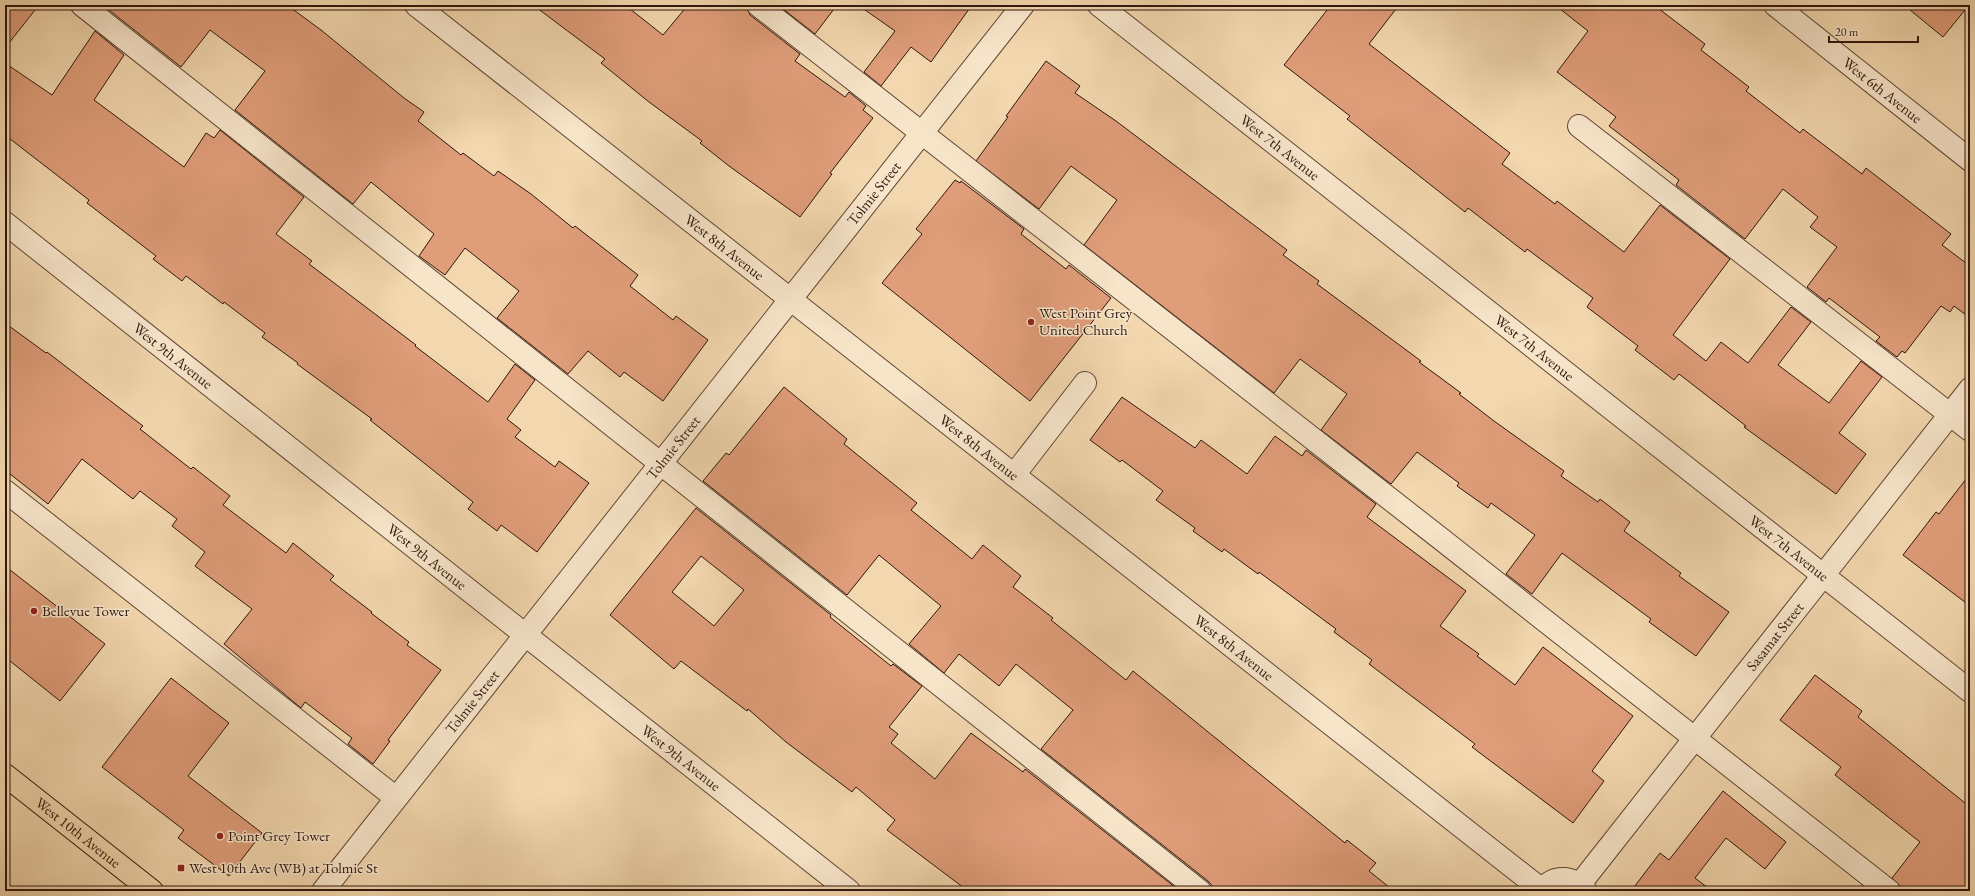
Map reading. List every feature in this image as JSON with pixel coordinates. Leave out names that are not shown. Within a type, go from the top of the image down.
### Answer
[{"type":"main road","name":"West 10th Avenue","points":[[5,775],[152,891]]},
{"type":"street","points":[[82,5],[1200,891]]},
{"type":"street","name":"West 8th Avenue","points":[[416,5],[1542,890]]},
{"type":"street","points":[[758,5],[921,134],[1696,737],[1889,891]]},
{"type":"street","name":"Tolmie Street","points":[[322,891],[1023,5]]},
{"type":"street","name":"West 7th Avenue","points":[[1099,5],[1970,691]]},
{"type":"street","name":"West 6th Avenue","points":[[1775,5],[1970,160]]},
{"type":"street","points":[[1578,126],[1970,430]]},
{"type":"street","name":"West 9th Avenue","points":[[5,223],[524,636],[849,891]]},
{"type":"street","points":[[1014,474],[1085,383]]},
{"type":"street","name":"Sasamat Street","points":[[1583,888],[1696,737],[1970,390]]},
{"type":"street","points":[[5,491],[396,798]]},
{"type":"street","points":[[1542,890],[1550,882],[1560,878],[1571,879],[1583,888]]},
{"type":"building","points":[[5,5],[39,5],[5,48]]},
{"type":"building","points":[[113,5],[287,5],[321,30],[404,98],[424,112],[418,121],[461,155],[463,153],[494,176],[498,171],[531,194],[573,228],[575,226],[638,275],[630,286],[673,320],[676,316],[708,340],[663,401],[624,372],[620,377],[588,351],[568,374],[497,318],[519,291],[465,248],[445,275],[419,256],[434,234],[371,182],[353,204],[235,110],[265,71],[210,30],[181,67],[109,10]]},
{"type":"building","points":[[533,5],[625,5],[663,35],[688,5],[746,5],[750,15],[800,54],[795,61],[845,97],[849,92],[866,106],[863,110],[873,118],[830,173],[832,174],[800,217],[729,166],[700,143],[702,141],[649,102],[601,63],[605,59]]},
{"type":"building","points":[[778,5],[837,5],[815,34]]},
{"type":"building","points":[[858,5],[972,5],[931,62],[911,47],[881,86],[864,72],[895,31]]},
{"type":"building","points":[[1331,5],[1399,5],[1369,44],[1510,153],[1502,164],[1555,204],[1557,201],[1624,252],[1660,205],[1730,259],[1673,335],[1706,361],[1721,342],[1748,363],[1791,307],[1811,322],[1778,365],[1829,403],[1861,361],[1882,377],[1839,433],[1866,454],[1836,494],[1744,427],[1746,426],[1679,374],[1674,380],[1635,350],[1638,346],[1587,307],[1593,298],[1527,249],[1525,252],[1468,208],[1465,212],[1347,119],[1350,116],[1284,65]]},
{"type":"building","points":[[1555,5],[1654,5],[1705,44],[1701,50],[1749,87],[1746,91],[1800,133],[1803,129],[1862,174],[1866,168],[1951,234],[1942,245],[1970,266],[1970,318],[1954,306],[1950,312],[1941,306],[1905,353],[1902,351],[1897,357],[1876,341],[1880,337],[1829,298],[1826,302],[1807,287],[1837,247],[1810,227],[1818,217],[1783,189],[1745,239],[1676,185],[1679,180],[1609,126],[1616,117],[1557,72],[1588,31]]},
{"type":"building","points":[[1904,5],[1969,5],[1943,37]]},
{"type":"building","points":[[95,31],[124,55],[94,100],[184,167],[206,133],[214,138],[220,130],[304,197],[276,234],[312,261],[309,264],[488,402],[515,364],[535,380],[507,419],[521,430],[515,437],[555,467],[559,461],[589,483],[537,552],[501,525],[497,531],[468,509],[473,502],[370,420],[372,419],[262,337],[265,333],[224,302],[223,304],[186,276],[182,281],[153,259],[156,256],[87,203],[89,200],[5,135],[5,63],[52,95]]},
{"type":"building","points":[[1046,61],[1080,86],[1075,93],[1116,121],[1287,250],[1283,255],[1319,281],[1317,284],[1421,361],[1419,362],[1461,393],[1459,394],[1494,421],[1564,471],[1561,476],[1598,502],[1600,499],[1630,522],[1624,531],[1681,573],[1679,576],[1729,612],[1696,656],[1649,622],[1651,619],[1562,553],[1532,594],[1506,574],[1535,535],[1491,503],[1488,508],[1457,486],[1459,483],[1417,452],[1391,484],[1321,430],[1347,394],[1300,359],[1274,393],[1084,245],[1117,200],[1071,166],[1039,209],[976,161],[1008,117],[1006,116]]},
{"type":"building","points":[[955,180],[960,183],[961,181],[1024,229],[1021,234],[1066,269],[1069,265],[1111,298],[1030,401],[882,283],[922,234],[916,229]]},
{"type":"building","points":[[5,323],[46,353],[47,352],[143,426],[140,429],[191,469],[193,467],[230,496],[223,505],[286,553],[293,543],[334,576],[330,580],[409,642],[407,645],[441,670],[388,740],[390,741],[373,764],[348,744],[352,738],[305,702],[301,708],[224,644],[252,609],[195,566],[205,552],[172,526],[177,519],[140,491],[133,499],[82,459],[48,504],[5,470]]},
{"type":"building","points":[[784,387],[847,439],[844,444],[917,503],[911,510],[972,559],[983,545],[1021,576],[1013,587],[1053,618],[1051,620],[1126,680],[1133,671],[1345,843],[1347,840],[1376,863],[1369,871],[1394,891],[1217,891],[1208,881],[1041,749],[1073,710],[1016,664],[999,686],[959,654],[944,673],[909,644],[941,606],[879,555],[847,595],[703,481],[726,453],[729,455]]},
{"type":"building","points":[[1122,397],[1195,448],[1201,440],[1247,474],[1275,436],[1302,456],[1306,450],[1376,504],[1367,517],[1466,591],[1440,626],[1479,654],[1477,656],[1515,685],[1543,647],[1633,716],[1592,771],[1604,781],[1573,823],[1472,747],[1475,744],[1369,664],[1372,660],[1334,632],[1336,629],[1259,572],[1258,574],[1224,549],[1222,552],[1193,531],[1195,528],[1156,500],[1163,491],[1122,460],[1120,462],[1090,440]]},
{"type":"building","points":[[1970,474],[1970,606],[1903,555],[1936,512],[1939,514]]},
{"type":"building","points":[[696,508],[831,615],[830,617],[891,666],[893,664],[922,686],[889,727],[898,734],[891,743],[935,779],[971,733],[1023,772],[1025,769],[1176,888],[1173,891],[968,891],[887,830],[895,820],[856,787],[852,792],[786,742],[748,709],[747,711],[681,661],[674,669],[610,615]],"holes":[[[701,556],[744,590],[714,626],[672,592]]]},
{"type":"building","name":"Bellevue Tower","points":[[5,566],[105,644],[60,701],[5,657]]},
{"type":"building","points":[[1815,675],[1862,711],[1858,717],[1970,807],[1970,891],[1901,891],[1900,886],[1892,878],[1920,842],[1835,775],[1841,767],[1780,720]]},
{"type":"building","points":[[171,678],[229,723],[188,776],[262,833],[229,876],[178,838],[184,830],[102,767]]},
{"type":"building","points":[[1723,791],[1786,842],[1765,869],[1726,838],[1695,878],[1712,891],[1631,891],[1660,853],[1669,860]]},
{"type":"place","name":"West Point Grey United Church","points":[[1031,322]]},
{"type":"place","name":"Bellevue Tower","points":[[34,611]]},
{"type":"place","name":"Point Grey Tower","points":[[220,836]]},
{"type":"place","name":"West 10th Ave (WB) at Tolmie St","points":[[181,868]]}]
